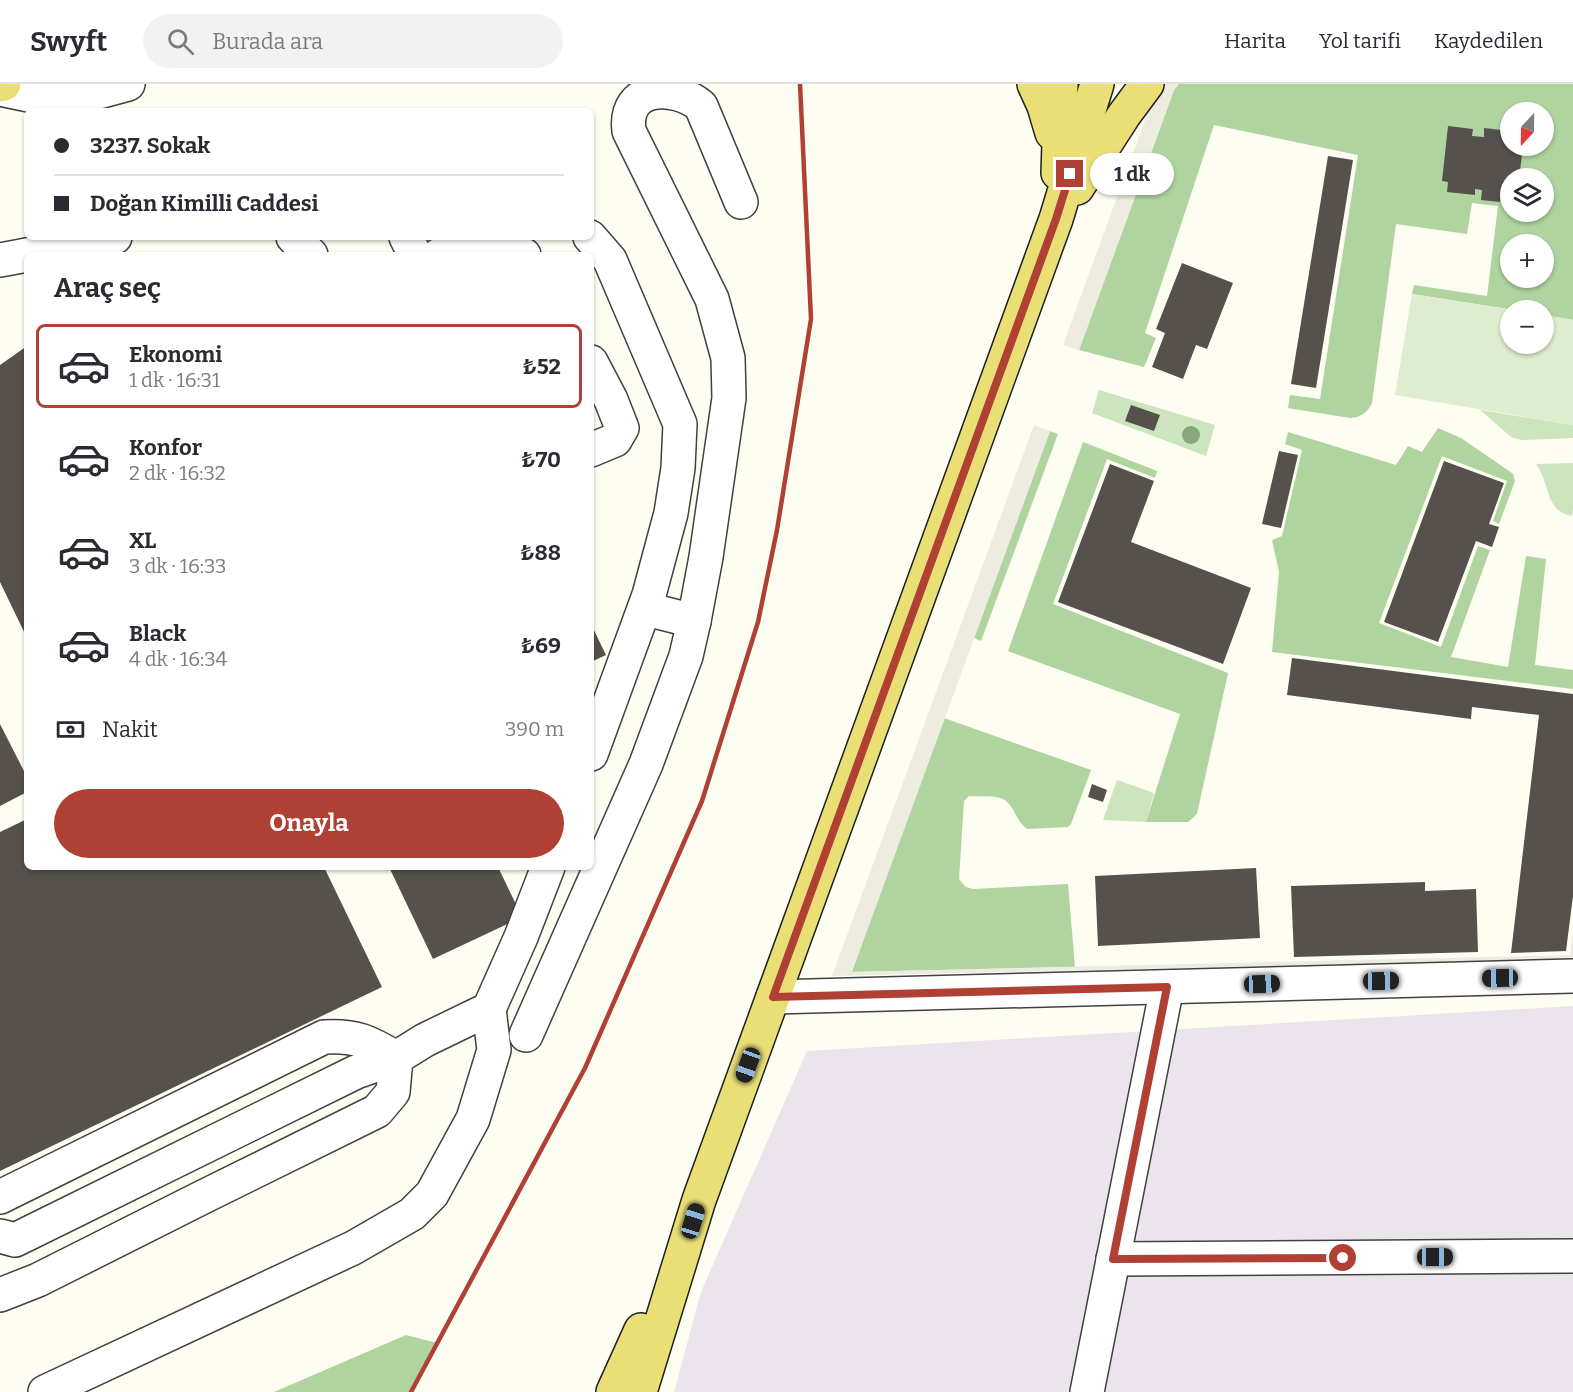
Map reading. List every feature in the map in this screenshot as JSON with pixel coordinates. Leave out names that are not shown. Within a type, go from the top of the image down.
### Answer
[{"type":"main road","points":[[1034,84],[1044,106],[1059,154]]},
{"type":"main road","points":[[1056,219],[1061,84]]},
{"type":"main road","points":[[640,1392],[699,1200],[1056,219],[1097,84]]},
{"type":"main road","points":[[1056,219],[1147,84]]},
{"type":"main road","points":[[613,1392],[699,1200]]},
{"type":"street","points":[[1,86],[52,100],[72,99],[128,84]]},
{"type":"street","points":[[526,1035],[646,764],[686,656],[706,557],[729,398],[728,358],[712,299],[629,131],[630,111],[634,101],[641,93],[662,84],[685,89],[694,97],[701,106],[741,202]]},
{"type":"street","points":[[42,252],[100,240]]},
{"type":"street","points":[[296,240],[308,252]]},
{"type":"street","points":[[593,240],[610,260],[681,424],[678,468],[671,513],[645,609],[594,746]]},
{"type":"street","points":[[469,252],[495,247],[513,252]]},
{"type":"street","points":[[0,260],[24,256]]},
{"type":"street","points":[[594,368],[611,400],[622,428],[615,440],[594,449]]},
{"type":"street","points":[[645,609],[694,621]]},
{"type":"street","points":[[45,1392],[353,1248],[412,1214],[432,1194],[473,1119],[494,1050],[489,1009],[521,937],[547,870]]},
{"type":"street","points":[[773,997],[1573,976]]},
{"type":"street","points":[[1087,1392],[1167,987]]},
{"type":"street","points":[[0,1236],[15,1240],[356,1072],[396,1058],[425,1040],[489,1009]]},
{"type":"street","points":[[0,1197],[324,1037],[344,1036],[367,1041],[396,1058]]},
{"type":"street","points":[[0,1295],[38,1280],[377,1111],[393,1092],[396,1058]]},
{"type":"street","points":[[1113,1259],[1573,1256]]},
{"type":"shaded area","points":[[1161,84],[1179,84],[1174,90],[1079,350],[1063,345],[1155,93]]},
{"type":"shaded area","points":[[1034,425],[1050,431],[852,972],[1570,955],[1573,929],[1573,959],[832,976]]},
{"type":"shaded area","points":[[1573,1006],[1573,1392],[674,1392],[701,1292],[807,1051]]},
{"type":"green space","points":[[1179,84],[1573,84],[1573,320],[1554,317],[1554,300],[1500,300],[1500,308],[1412,294],[1414,285],[1487,296],[1498,206],[1472,203],[1467,234],[1396,224],[1372,403],[1366,412],[1350,418],[1288,408],[1290,395],[1320,399],[1358,155],[1214,125],[1145,333],[1156,338],[1144,367],[1079,350],[1174,90]]},
{"type":"green space","points":[[1412,294],[1500,308],[1500,354],[1554,354],[1554,317],[1573,320],[1573,425],[1395,395]]},
{"type":"green space","points":[[1099,390],[1215,425],[1206,456],[1092,413]]},
{"type":"green space","points":[[1480,410],[1573,425],[1573,438],[1521,440],[1511,437]]},
{"type":"green space","points":[[1438,428],[1461,438],[1509,471],[1513,474],[1515,481],[1499,524],[1493,521],[1507,481],[1442,456],[1379,623],[1441,647],[1478,546],[1490,550],[1451,657],[1508,667],[1526,556],[1546,559],[1535,665],[1573,670],[1573,689],[1272,652],[1279,572],[1272,540],[1282,536],[1302,450],[1285,444],[1288,432],[1396,465],[1408,446],[1422,452]]},
{"type":"green space","points":[[1050,431],[1058,434],[981,641],[974,638]]},
{"type":"green space","points":[[1083,442],[1157,471],[1155,478],[1107,459],[1053,604],[1228,673],[1197,814],[1188,822],[1146,822],[1180,714],[1008,651]]},
{"type":"green space","points":[[1573,463],[1572,516],[1563,513],[1552,503],[1536,464]]},
{"type":"green space","points":[[944,718],[1091,770],[1068,827],[1028,829],[1003,799],[969,796],[964,801],[959,879],[966,887],[973,889],[1068,884],[1075,967],[851,972]]},
{"type":"green space","points":[[1117,780],[1154,793],[1146,822],[1103,820]]},
{"type":"green space","points":[[406,1335],[437,1343],[411,1392],[274,1392]]},
{"type":"building","points":[[1448,126],[1473,129],[1472,136],[1484,137],[1484,128],[1500,130],[1500,156],[1522,156],[1520,168],[1500,168],[1500,202],[1481,200],[1482,190],[1475,189],[1475,195],[1447,192],[1448,182],[1442,181]]},
{"type":"building","points":[[1328,156],[1353,160],[1316,388],[1291,384]]},
{"type":"building","points":[[1182,263],[1233,283],[1207,349],[1196,345],[1183,379],[1152,367],[1165,333],[1156,329]]},
{"type":"building","points":[[24,348],[24,632],[0,582],[0,365]]},
{"type":"building","points":[[1131,405],[1160,415],[1154,431],[1125,421]]},
{"type":"building","points":[[1279,451],[1298,455],[1281,528],[1262,524]]},
{"type":"building","points":[[1444,461],[1504,483],[1489,524],[1499,527],[1492,547],[1476,541],[1438,642],[1384,622]]},
{"type":"building","points":[[1110,464],[1154,481],[1131,542],[1251,588],[1223,664],[1058,602]]},
{"type":"building","points":[[594,630],[606,655],[594,661]]},
{"type":"building","points":[[1292,658],[1573,694],[1573,896],[1566,951],[1511,953],[1539,715],[1472,707],[1471,719],[1287,695]]},
{"type":"building","points":[[0,724],[24,771],[24,794],[0,806]]},
{"type":"building","points":[[1092,784],[1107,790],[1103,802],[1088,797]]},
{"type":"building","points":[[24,820],[24,870],[325,870],[382,987],[0,1171],[0,832]]},
{"type":"building","points":[[1256,868],[1260,938],[1098,946],[1095,876]]},
{"type":"building","points":[[390,870],[499,870],[522,917],[433,959]]},
{"type":"building","points":[[1425,882],[1425,891],[1476,889],[1478,952],[1294,957],[1291,886]]},
{"type":"railway","points":[[411,1392],[585,1068],[702,801],[758,622],[777,530],[811,319],[800,84]]},
{"type":"route","points":[[1070,174],[1056,219],[773,997],[1167,987],[1113,1259],[1343,1258]]}]
